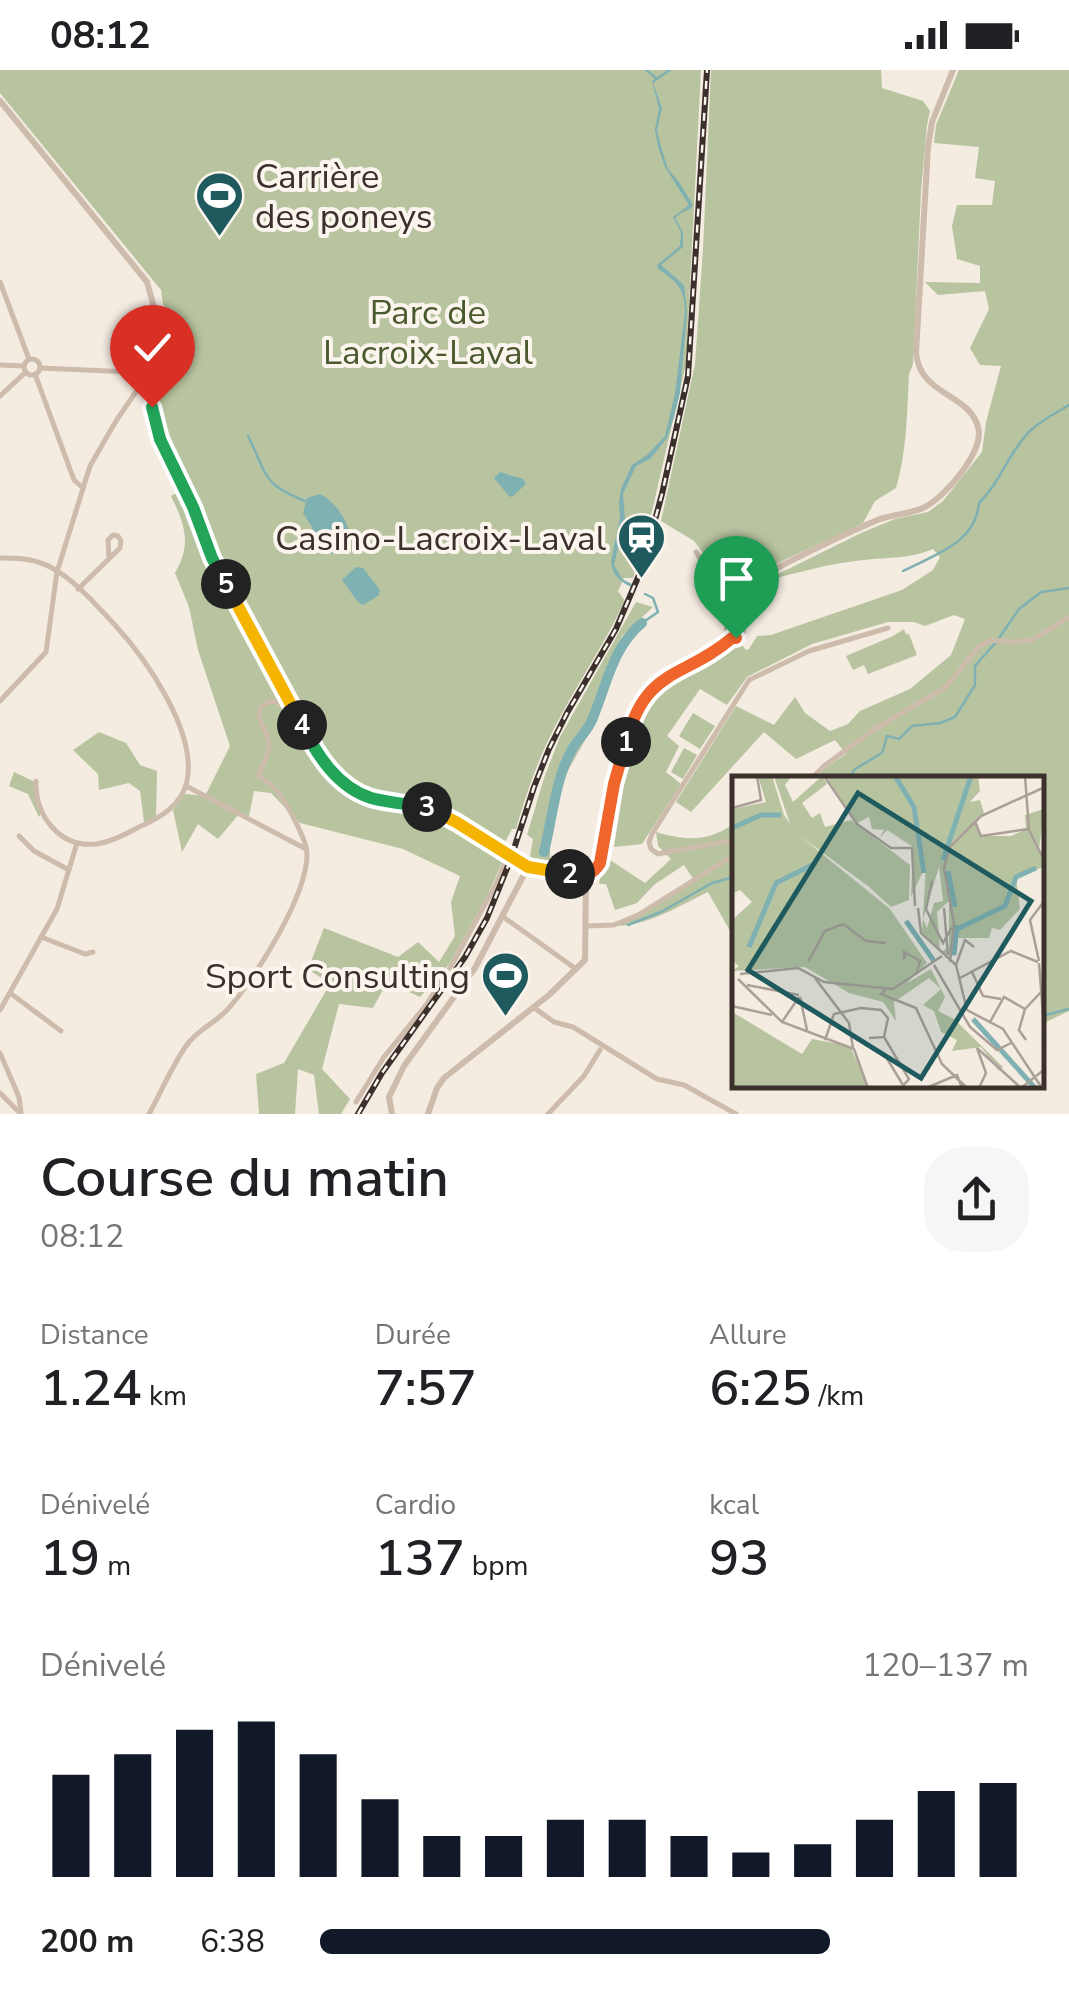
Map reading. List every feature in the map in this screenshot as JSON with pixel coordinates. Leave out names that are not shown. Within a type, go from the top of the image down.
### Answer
[{"type":"street","points":[[737,623],[742,593],[760,576],[883,518],[924,508],[976,450],[979,440],[974,418],[925,379],[918,368],[916,353],[928,147],[932,122],[952,70]]},
{"type":"street","points":[[0,101],[147,282],[154,307],[152,407],[158,434],[212,558],[314,750],[352,790],[436,811],[525,865],[586,876],[600,863],[614,784],[632,720],[651,690],[668,676],[717,651],[730,636]]},
{"type":"street","points":[[0,282],[29,359],[25,369],[0,396]]},
{"type":"street","points":[[29,359],[37,360],[40,368]]},
{"type":"street","points":[[0,365],[35,374],[74,480],[82,488]]},
{"type":"street","points":[[40,368],[153,377]]},
{"type":"street","points":[[35,374],[40,368]]},
{"type":"street","points":[[0,701],[46,652],[57,572],[90,466],[140,386],[153,377]]},
{"type":"street","points":[[696,552],[710,575],[742,593]]},
{"type":"street","points":[[78,588],[109,557]]},
{"type":"street","points":[[0,558],[41,562],[78,588],[144,662],[169,704],[189,754],[186,786],[171,809],[103,842],[77,843],[62,836],[47,822],[36,797],[36,781]]},
{"type":"street","points":[[814,776],[873,730],[941,690],[973,651],[990,640],[1032,640],[1069,617]]},
{"type":"street","points":[[730,636],[742,635],[744,630],[737,623]]},
{"type":"street","points":[[730,636],[728,626],[737,623]]},
{"type":"street","points":[[732,840],[658,854],[649,842],[749,680],[808,652],[888,628]]},
{"type":"street","points":[[149,1114],[186,1045],[222,1015],[249,982],[292,906],[306,849],[276,790],[259,775],[270,746],[260,719],[261,707],[276,702],[298,725],[301,723]]},
{"type":"street","points":[[186,786],[306,849]]},
{"type":"street","points":[[18,836],[69,870]]},
{"type":"street","points":[[0,1010],[57,909],[77,843]]},
{"type":"street","points":[[356,1102],[384,1056],[453,964],[508,855]]},
{"type":"street","points":[[586,926],[614,925],[638,915],[732,856]]},
{"type":"street","points":[[389,1112],[389,1097],[404,1066],[475,968],[525,865]]},
{"type":"street","points":[[428,1114],[444,1078],[558,988],[585,960],[586,876]]},
{"type":"street","points":[[502,916],[576,970]]},
{"type":"street","points":[[41,937],[85,954],[93,952]]},
{"type":"street","points":[[10,994],[61,1031]]},
{"type":"street","points":[[533,1006],[554,1022],[582,1032],[657,1078],[684,1085],[736,1114]]},
{"type":"street","points":[[548,1114],[584,1076],[600,1050]]},
{"type":"street","points":[[0,1053],[20,1096],[21,1114]]},
{"type":"street","points":[[0,1093],[21,1114]]},
{"type":"green space","name":"Parc de Lacroix-Laval","points":[[0,70],[701,70],[686,364],[650,520],[633,578],[624,578],[618,591],[625,601],[554,728],[516,829],[512,829],[503,846],[436,800],[432,805],[359,789],[346,781],[318,749],[209,547],[198,510],[159,431],[155,412],[158,323],[168,312],[161,290],[0,93]]},
{"type":"green space","points":[[711,70],[881,70],[882,88],[923,101],[930,111],[921,191],[913,364],[896,488],[875,501],[863,523],[742,580],[721,576],[694,541],[661,521],[695,364]]},
{"type":"green space","points":[[959,70],[1069,70],[1069,1011],[1044,1023],[1044,776],[818,776],[846,754],[835,740],[796,759],[764,732],[691,812],[676,802],[736,706],[774,725],[795,697],[805,713],[830,731],[848,724],[860,711],[910,689],[951,655],[965,619],[954,615],[925,626],[888,622],[812,644],[747,677],[727,705],[700,689],[667,736],[679,746],[666,772],[681,784],[642,844],[614,847],[629,752],[639,721],[677,673],[722,650],[741,644],[749,649],[757,636],[771,635],[902,590],[933,570],[940,557],[933,549],[908,556],[839,563],[764,581],[861,533],[895,519],[928,512],[943,501],[982,452],[1001,366],[980,365],[970,348],[989,309],[985,291],[938,295],[925,282],[980,283],[980,266],[957,259],[952,226],[957,205],[992,205],[995,181],[975,178],[979,147],[934,143],[936,125]]},
{"type":"green space","points":[[180,491],[207,561],[330,778],[351,795],[437,817],[503,860],[450,963],[420,997],[387,982],[373,1008],[339,1004],[322,1069],[350,1099],[341,1114],[319,1114],[314,1075],[298,1069],[295,1114],[259,1114],[256,1074],[284,1063],[330,984],[308,969],[324,928],[398,957],[418,942],[439,962],[455,936],[451,902],[460,876],[403,849],[300,823],[271,793],[254,791],[249,816],[240,813],[218,839],[198,824],[182,852],[173,810],[185,794],[205,796],[230,746],[198,650],[189,607],[175,573],[184,553],[185,534],[171,496]]},
{"type":"green space","points":[[636,602],[653,607],[622,636],[595,701],[589,733],[562,781],[549,838],[551,868],[529,862],[533,839],[527,835],[560,737]]},
{"type":"green space","points":[[904,629],[917,655],[868,674],[864,665],[853,670],[846,656]]},
{"type":"green space","points":[[693,713],[715,726],[700,749],[679,736]]},
{"type":"green space","points":[[99,732],[126,743],[140,765],[157,771],[156,817],[144,822],[140,791],[129,783],[99,790],[98,774],[73,750]]},
{"type":"green space","points":[[684,748],[697,755],[683,779],[671,772]]},
{"type":"green space","points":[[14,772],[35,782],[39,817],[28,794],[9,786]]},
{"type":"green space","points":[[732,825],[732,934],[708,892],[653,918],[618,926],[694,880],[684,865],[655,884],[637,903],[615,910],[606,884],[599,884],[604,856],[645,883],[671,859],[658,846],[656,832],[696,838]]},
{"type":"water","points":[[672,70],[653,83],[662,108],[657,130],[668,169],[693,205],[675,218],[683,232],[683,247],[661,265],[684,285],[687,312],[680,393],[667,438],[650,459],[636,466],[623,494],[625,518],[614,565],[631,587],[617,577],[611,561],[621,489],[632,465],[665,436],[675,393],[685,312],[678,286],[657,265],[680,246],[681,232],[673,217],[689,205],[665,167],[655,129],[659,109],[652,81]]},
{"type":"water","points":[[500,472],[523,479],[526,484],[509,496],[494,478]]},
{"type":"water","points":[[320,494],[336,507],[349,532],[351,538],[341,553],[317,549],[312,527],[303,513],[307,498]]},
{"type":"water","points":[[356,567],[363,568],[380,590],[379,595],[363,605],[342,580]]},
{"type":"waterway","points":[[646,70],[656,78]]},
{"type":"waterway","points":[[903,571],[962,538],[976,517],[979,503],[1022,440],[1038,424],[1069,405]]},
{"type":"waterway","points":[[248,436],[273,483],[305,501]]},
{"type":"waterway","points":[[850,776],[882,753],[887,736],[899,739],[912,726],[955,717],[975,685],[975,666],[1019,609],[1041,592],[1069,588]]},
{"type":"waterway","points":[[642,623],[658,612],[653,598],[645,594]]},
{"type":"waterway","points":[[544,852],[565,764],[592,720],[617,655],[642,623]]},
{"type":"waterway","points":[[628,925],[661,912],[712,883],[732,878]]},
{"type":"waterway","points":[[1044,1015],[1069,1009]]},
{"type":"railway","points":[[358,1114],[382,1073],[465,957],[487,918],[549,749],[616,629],[642,568],[688,376],[707,70]]},
{"type":"place","name":"Carrière des poneys","points":[[220,238]]},
{"type":"place","name":"Casino-Lacroix-Laval","points":[[641,580]]},
{"type":"place","name":"Sport Consulting","points":[[505,1018]]},
{"type":"route","points":[[152,407],[158,434],[212,558],[314,750],[352,790],[436,811],[528,867],[586,876],[596,869],[614,784],[638,708],[668,676],[736,638]]}]
